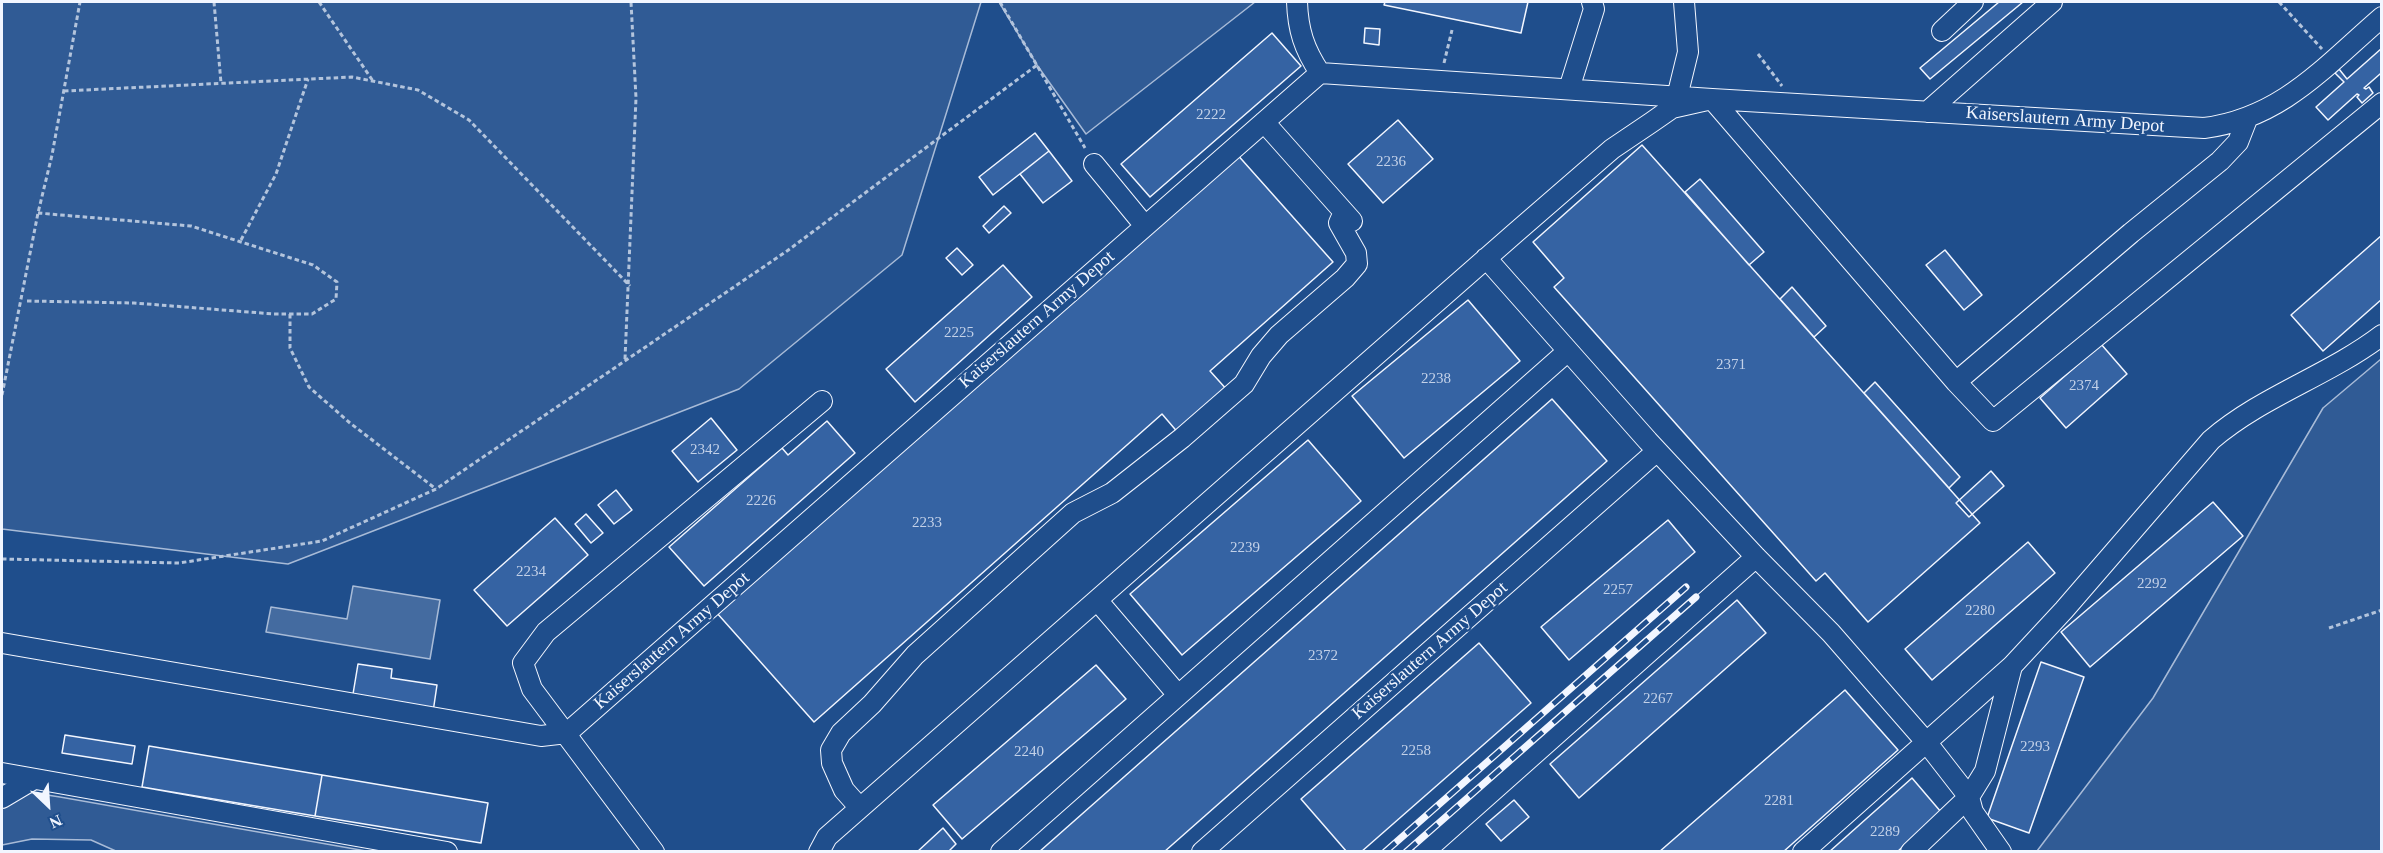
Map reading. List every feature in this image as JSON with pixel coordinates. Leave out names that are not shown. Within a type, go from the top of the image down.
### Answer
[{"type":"lane","points":[[1297,2],[1298,25],[1304,46],[1320,72]]},
{"type":"lane","points":[[1569,89],[1594,9],[1592,2]]},
{"type":"lane","points":[[1677,97],[1688,52],[1684,2]]},
{"type":"lane","points":[[1942,31],[1973,2]]},
{"type":"lane","points":[[1927,112],[2052,2]]},
{"type":"lane","name":"Kaiserslautern Army Depot","points":[[567,732],[1320,72],[1677,97],[2186,128],[2218,126],[2247,119],[2271,108],[2292,94],[2382,17]]},
{"type":"lane","points":[[1712,99],[1993,422],[2382,103]]},
{"type":"lane","name":"Kaiserslautern Army Depot","points":[[809,852],[823,844],[860,808],[1096,600],[1612,149],[1672,108],[1712,99]]},
{"type":"lane","points":[[1956,382],[2131,233],[2220,161],[2238,142],[2247,119]]},
{"type":"lane","points":[[860,808],[844,790],[832,763],[831,750],[841,733],[872,704],[915,655],[1073,513],[1112,493],[1182,438],[1244,384],[1261,357],[1279,335],[1345,278],[1357,264],[1356,253],[1339,223],[1348,217],[1264,122]]},
{"type":"lane","points":[[1094,165],[1145,226]]},
{"type":"lane","points":[[1486,258],[1657,451],[1831,633],[1927,743],[1969,797],[1973,812],[2001,852]]},
{"type":"lane","points":[[1803,852],[2012,666],[2064,610],[2211,440],[2256,407],[2329,370],[2382,335]]},
{"type":"lane","points":[[1001,852],[1568,351]]},
{"type":"lane","points":[[654,852],[567,732],[532,689],[523,663],[546,632],[822,401]]},
{"type":"lane","name":"Kaiserslautern Army Depot","points":[[1203,852],[1657,451]]},
{"type":"lane","points":[[1424,852],[1756,557]]},
{"type":"lane","points":[[1096,600],[1178,695]]},
{"type":"lane","points":[[2,643],[541,736],[567,732]]},
{"type":"lane","points":[[1911,852],[1969,797],[1985,771],[2012,666]]},
{"type":"lane","points":[[2,773],[447,852]]},
{"type":"lane","points":[[2,798],[34,779]]},
{"type":"path","points":[[2,394],[38,213],[52,155],[80,2]]},
{"type":"path","points":[[214,2],[221,83]]},
{"type":"path","points":[[319,2],[373,81]]},
{"type":"path","points":[[625,361],[630,286],[636,98],[631,2]]},
{"type":"path","points":[[1000,2],[1094,165]]},
{"type":"path","points":[[2279,2],[2306,31]]},
{"type":"path","points":[[1441,80],[1452,30]]},
{"type":"path","points":[[1758,54],[1786,92]]},
{"type":"path","points":[[2,559],[179,562],[322,541],[436,489],[787,251],[1037,65]]},
{"type":"path","points":[[64,91],[352,77],[418,90],[469,120],[630,286]]},
{"type":"path","points":[[241,241],[276,174],[308,79]]},
{"type":"path","points":[[27,301],[134,303],[312,314],[336,299],[337,282],[313,265],[191,226],[38,213]]},
{"type":"path","points":[[290,314],[290,348],[309,387],[350,423],[436,489]]},
{"type":"path","points":[[2329,628],[2382,610]]},
{"type":"shaded area","points":[[2,2],[981,2],[902,255],[739,389],[288,564],[2,529]]},
{"type":"shaded area","points":[[999,2],[1255,2],[1086,134],[1037,65]]},
{"type":"shaded area","points":[[2381,359],[2381,851],[2037,851],[2153,698],[2323,408]]},
{"type":"shaded area","points":[[353,586],[440,600],[430,659],[266,632],[271,607],[347,619]]},
{"type":"shaded area","points":[[2,788],[366,851],[118,852],[91,840],[32,839],[2,845]]},
{"type":"building","points":[[1385,2],[1528,2],[1521,33],[1384,5]]},
{"type":"building","points":[[1999,2],[2023,2],[1930,79],[1920,68]]},
{"type":"building","points":[[1365,28],[1380,29],[1379,45],[1364,43]]},
{"type":"building","points":[[1272,33],[1301,66],[1150,197],[1121,164]]},
{"type":"building","points":[[2382,48],[2382,75],[2380,74],[2364,88],[2369,87],[2373,93],[2362,103],[2357,94],[2328,120],[2316,107],[2344,82],[2335,73],[2339,69],[2347,79]]},
{"type":"building","points":[[1398,120],[1433,159],[1383,203],[1348,164]]},
{"type":"building","points":[[1035,133],[1049,151],[993,195],[979,177]]},
{"type":"building","points":[[1642,145],[1980,523],[1868,622],[1825,573],[1816,581],[1554,287],[1564,278],[1533,242]]},
{"type":"building","points":[[1049,151],[1072,181],[1043,203],[1020,174]]},
{"type":"building","points":[[1235,152],[1333,262],[1210,371],[1228,391],[1180,435],[1162,414],[814,722],[716,612]]},
{"type":"building","points":[[1700,179],[1764,252],[1749,265],[1685,192]]},
{"type":"building","points":[[1004,206],[1011,213],[989,233],[983,226]]},
{"type":"building","points":[[2382,235],[2382,299],[2323,351],[2291,315]]},
{"type":"building","points":[[957,248],[973,265],[962,275],[946,258]]},
{"type":"building","points":[[1945,250],[1982,295],[1964,310],[1926,265]]},
{"type":"building","points":[[1003,265],[1032,297],[915,402],[886,369]]},
{"type":"building","points":[[1792,287],[1826,326],[1814,337],[1780,299]]},
{"type":"building","points":[[1468,300],[1520,361],[1404,458],[1352,396]]},
{"type":"building","points":[[2101,344],[2127,374],[2066,428],[2040,398]]},
{"type":"building","points":[[1875,382],[1960,477],[1949,488],[1864,393]]},
{"type":"building","points":[[1552,399],[1607,461],[1164,852],[1039,852]]},
{"type":"building","points":[[711,418],[737,450],[698,482],[672,451]]},
{"type":"building","points":[[827,421],[855,453],[704,586],[669,547],[782,448],[788,455]]},
{"type":"building","points":[[1308,440],[1361,501],[1182,655],[1130,594]]},
{"type":"building","points":[[1991,471],[2004,486],[1969,517],[1956,503]]},
{"type":"building","points":[[616,490],[632,510],[614,524],[598,505]]},
{"type":"building","points":[[2213,502],[2243,536],[2090,667],[2061,632]]},
{"type":"building","points":[[586,514],[603,533],[591,543],[575,524]]},
{"type":"building","points":[[555,518],[588,555],[507,626],[474,590]]},
{"type":"building","points":[[1668,520],[1695,552],[1569,660],[1541,627]]},
{"type":"building","points":[[2028,542],[2055,573],[1932,680],[1905,649]]},
{"type":"building","points":[[1737,600],[1766,633],[1579,798],[1550,764]]},
{"type":"building","points":[[1479,643],[1531,703],[1361,852],[1347,852],[1301,799]]},
{"type":"building","points":[[2041,662],[2084,677],[2029,833],[1987,818]]},
{"type":"building","points":[[358,664],[392,669],[391,678],[437,685],[433,712],[352,700]]},
{"type":"building","points":[[1096,665],[1126,699],[962,839],[933,805]]},
{"type":"building","points":[[1845,690],[1898,750],[1783,852],[1659,852]]},
{"type":"building","points":[[65,735],[135,746],[132,764],[62,753]]},
{"type":"building","points":[[149,746],[322,775],[315,816],[142,787]]},
{"type":"building","points":[[322,775],[488,803],[481,843],[315,816]]},
{"type":"building","points":[[1912,778],[1941,812],[1897,852],[1829,852]]},
{"type":"building","points":[[1514,800],[1529,817],[1501,841],[1486,824]]},
{"type":"building","points":[[943,828],[956,844],[948,852],[917,852]]},
{"type":"railway","points":[[1385,852],[1686,587]]},
{"type":"railway","points":[[1406,852],[1696,597]]}]
